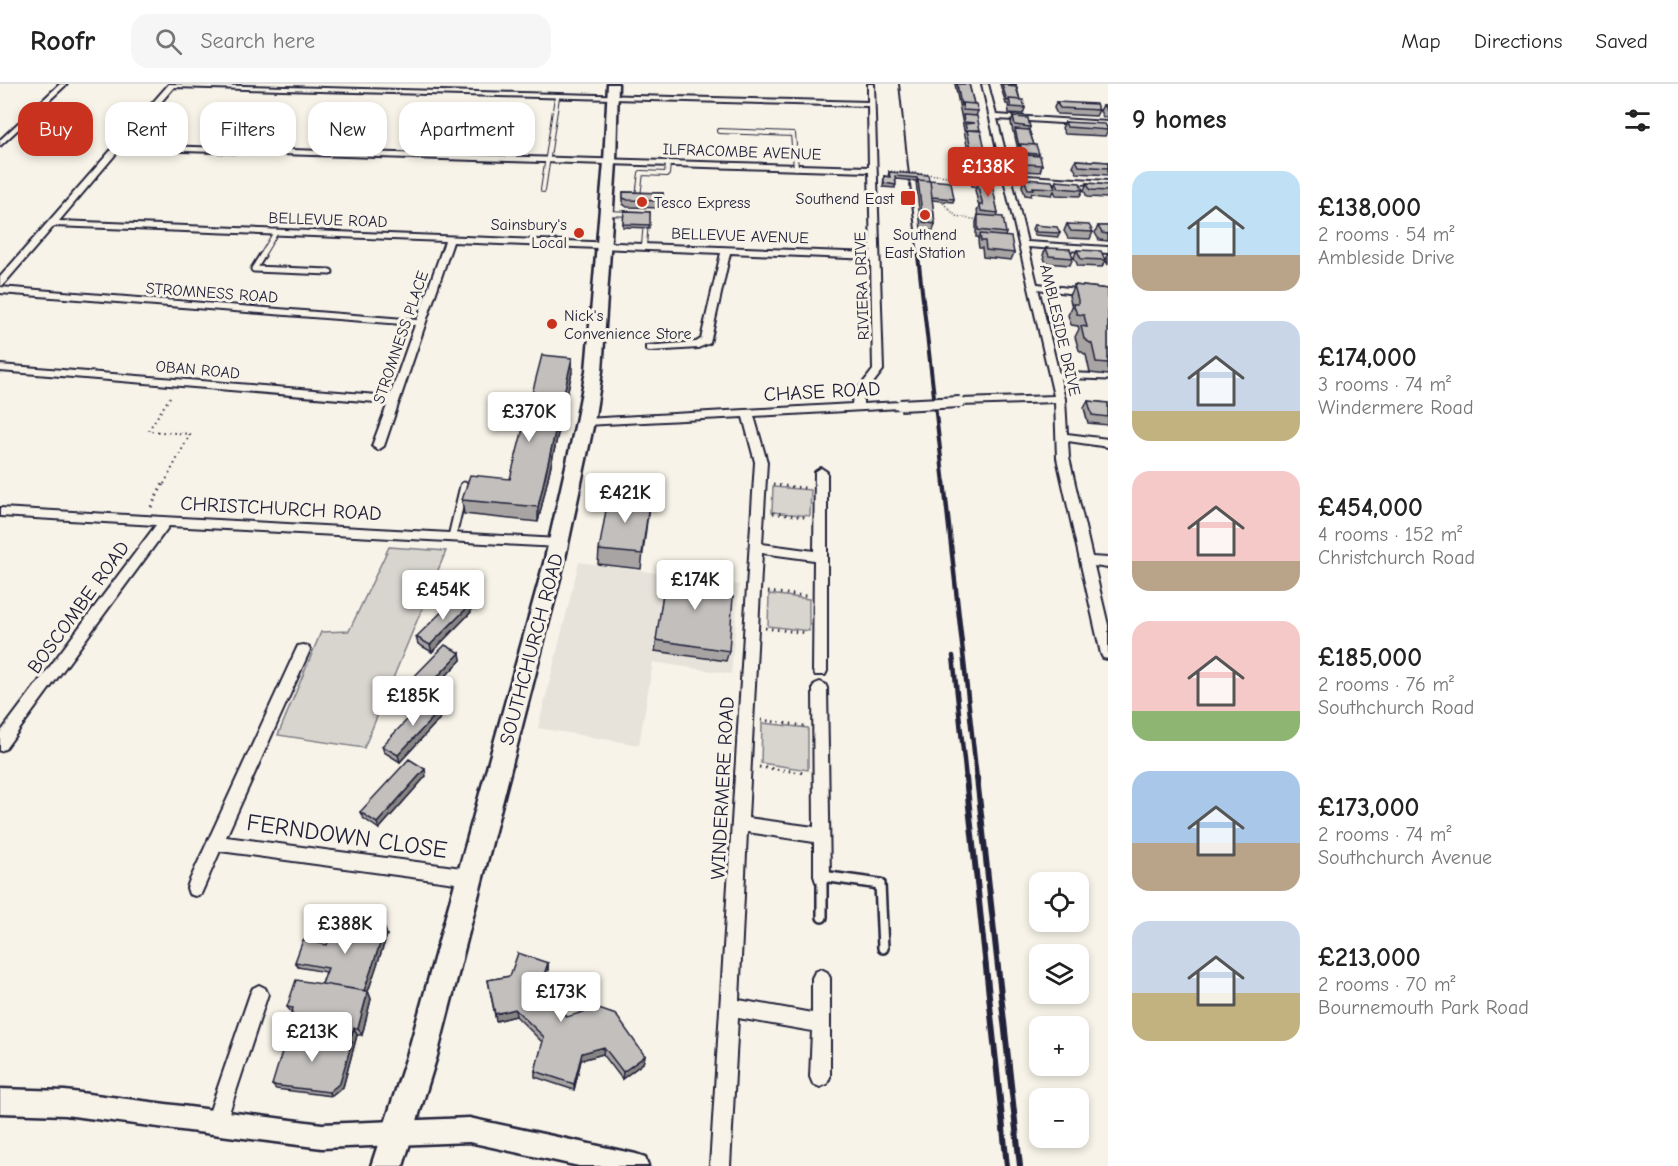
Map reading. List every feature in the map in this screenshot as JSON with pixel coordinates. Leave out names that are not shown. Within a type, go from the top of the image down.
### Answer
[{"type":"main road","name":"SOUTHCHURCH ROAD","points":[[387,1166],[422,1056],[559,543],[585,422],[594,371],[613,93]]},
{"type":"street","points":[[0,144],[64,84]]},
{"type":"street","name":"RIVIERA DRIVE","points":[[857,408],[858,396],[878,370],[871,84]]},
{"type":"street","name":"AMBLESIDE DRIVE","points":[[985,84],[1055,375],[1060,399],[1061,438],[1108,654]]},
{"type":"street","points":[[157,102],[172,85],[557,97],[613,93],[871,104]]},
{"type":"street","points":[[993,117],[1108,124]]},
{"type":"street","name":"ILFRACOMBE AVENUE","points":[[188,149],[874,170]]},
{"type":"street","points":[[0,283],[110,156]]},
{"type":"street","points":[[1008,177],[1108,183]]},
{"type":"street","name":"BELLEVUE ROAD","points":[[51,223],[604,244]]},
{"type":"street","name":"STROMNESS PLACE","points":[[378,446],[450,239]]},
{"type":"street","name":"BELLEVUE AVENUE","points":[[604,244],[874,256]]},
{"type":"street","points":[[1024,244],[1108,250]]},
{"type":"street","points":[[650,348],[698,345],[706,341],[726,249]]},
{"type":"street","name":"STROMNESS ROAD","points":[[0,290],[422,323]]},
{"type":"street","name":"OBAN ROAD","points":[[0,368],[394,400]]},
{"type":"street","name":"CHASE ROAD","points":[[585,422],[960,402],[1060,399]]},
{"type":"street","name":"WINDERMERE ROAD","points":[[720,1166],[761,462],[748,414]]},
{"type":"street","points":[[1061,438],[1108,443]]},
{"type":"street","points":[[820,670],[821,472]]},
{"type":"street","name":"CHRISTCHURCH ROAD","points":[[0,512],[559,543]]},
{"type":"street","name":"BOSCOMBE ROAD","points":[[0,745],[166,521]]},
{"type":"street","points":[[757,548],[820,556]]},
{"type":"street","points":[[1087,561],[1108,563]]},
{"type":"street","name":"FERNDOWN CLOSE","points":[[195,888],[303,650]]},
{"type":"street","points":[[820,688],[822,876]]},
{"type":"street","points":[[741,824],[822,836]]},
{"type":"street","name":"FERNDOWN CLOSE","points":[[217,843],[470,877]]},
{"type":"street","points":[[820,1077],[821,978]]},
{"type":"street","points":[[216,1122],[259,994]]},
{"type":"street","points":[[730,1007],[820,1024]]},
{"type":"street","points":[[0,1101],[65,1103],[322,1136],[470,1130],[636,1166]]},
{"type":"lane","points":[[543,190],[557,97]]},
{"type":"lane","points":[[719,131],[793,134],[796,168]]},
{"type":"lane","points":[[638,196],[641,173],[667,174],[668,164]]},
{"type":"lane","points":[[606,213],[637,214]]},
{"type":"lane","points":[[644,246],[647,214]]},
{"type":"lane","points":[[276,232],[254,269],[330,272]]},
{"type":"lane","points":[[1034,286],[1085,292]]},
{"type":"lane","points":[[1055,375],[1084,374],[1108,377]]},
{"type":"lane","points":[[452,537],[465,486]]},
{"type":"lane","points":[[822,917],[822,876],[880,884],[883,948]]},
{"type":"path","points":[[888,171],[983,179]]},
{"type":"path","points":[[941,201],[948,213],[959,219],[1018,224]]},
{"type":"path","points":[[144,520],[190,434],[148,431],[179,383]]},
{"type":"path","points":[[771,485],[814,489]]},
{"type":"path","points":[[770,513],[813,518]]},
{"type":"path","points":[[766,591],[820,598]]},
{"type":"path","points":[[765,628],[820,635]]},
{"type":"path","points":[[759,720],[812,726]]},
{"type":"path","points":[[757,766],[812,774]]},
{"type":"shaded area","points":[[773,487],[811,490],[810,516],[772,512]]},
{"type":"shaded area","points":[[389,547],[446,551],[364,748],[278,735],[321,632],[349,631]]},
{"type":"shaded area","points":[[579,562],[739,585],[731,674],[653,662],[639,745],[538,728]]},
{"type":"shaded area","points":[[769,594],[809,599],[809,631],[768,626]]},
{"type":"shaded area","points":[[762,723],[808,728],[808,770],[761,763]]},
{"type":"building","points":[[957,84],[969,84],[974,104],[962,103],[961,105]]},
{"type":"building","points":[[1002,84],[1016,84],[1007,86],[1016,87],[1020,100],[1009,99],[1007,101]]},
{"type":"building","points":[[1009,99],[1023,100],[1025,108],[1011,107]]},
{"type":"building","points":[[1056,102],[1096,104],[1099,110],[1060,108]]},
{"type":"building","points":[[962,103],[976,104],[978,111],[963,110]]},
{"type":"building","points":[[963,115],[977,116],[980,130],[967,130],[967,132],[965,124],[975,123],[964,122]]},
{"type":"building","points":[[1013,117],[1028,118],[1030,127],[1015,125]]},
{"type":"building","points":[[1065,122],[1105,124],[1108,130],[1067,127]]},
{"type":"building","points":[[1015,129],[1029,130],[1034,145],[1020,144],[1019,146]]},
{"type":"building","points":[[967,130],[981,131],[985,149],[971,148]]},
{"type":"building","points":[[1020,144],[1036,145],[1039,154],[1023,153]]},
{"type":"building","points":[[971,149],[985,150],[987,159],[973,158]]},
{"type":"building","points":[[1024,155],[1040,156],[1042,165],[1026,164]]},
{"type":"building","points":[[1076,160],[1108,162],[1108,168],[1079,166]]},
{"type":"building","points":[[972,163],[986,164],[988,173],[974,172]]},
{"type":"building","points":[[889,172],[928,175],[929,180],[951,182],[954,199],[932,197],[930,181],[918,180],[917,183],[917,178],[895,176],[896,185],[884,183],[884,176],[890,177]]},
{"type":"building","points":[[972,178],[990,179],[991,184],[973,183]]},
{"type":"building","points":[[1024,179],[1052,181],[1055,188],[1033,187],[1034,189],[1028,189]]},
{"type":"building","name":"Southend East Station","points":[[918,180],[930,181],[935,224],[923,222]]},
{"type":"building","points":[[1056,181],[1080,183],[1083,190],[1059,188]]},
{"type":"building","points":[[977,183],[992,184],[998,213],[981,211],[980,205],[983,205]]},
{"type":"building","points":[[1087,183],[1108,185],[1108,191],[1090,190]]},
{"type":"building","points":[[623,192],[663,193],[663,201],[628,200],[623,198]]},
{"type":"building","points":[[624,211],[650,212],[650,225],[623,224]]},
{"type":"building","points":[[978,215],[1003,217],[1006,233],[978,230]]},
{"type":"building","points":[[1067,224],[1089,225],[1093,232],[1071,231]]},
{"type":"building","points":[[1034,225],[1057,227],[1060,233],[1036,232]]},
{"type":"building","points":[[1098,226],[1108,226],[1108,234],[1102,233]]},
{"type":"building","points":[[980,234],[1011,237],[1014,253],[986,250],[985,241],[981,241]]},
{"type":"building","points":[[1046,248],[1070,249],[1073,258],[1049,256]]},
{"type":"building","points":[[1077,250],[1101,251],[1105,260],[1081,259]]},
{"type":"building","points":[[1074,285],[1108,289],[1108,363],[1096,362],[1092,344],[1084,339],[1081,326],[1087,327],[1084,315],[1077,314],[1073,304],[1078,304]]},
{"type":"building","points":[[542,355],[572,358],[538,507],[462,500],[470,475],[510,479]]},
{"type":"building","points":[[1088,401],[1108,403],[1108,417],[1092,415]]},
{"type":"building","points":[[609,493],[650,497],[642,554],[599,550]]},
{"type":"building","points":[[667,567],[717,574],[715,594],[733,597],[729,651],[656,640]]},
{"type":"building","points":[[456,598],[470,605],[430,645],[416,637]]},
{"type":"building","points":[[445,645],[460,653],[418,697],[403,688]]},
{"type":"building","points":[[428,698],[443,707],[398,755],[382,746]]},
{"type":"building","points":[[409,759],[425,769],[377,823],[360,812]]},
{"type":"building","points":[[335,921],[385,929],[364,991],[322,984],[328,968],[295,962],[303,940],[327,945]]},
{"type":"building","points":[[518,953],[548,963],[541,983],[567,1017],[596,1008],[616,1015],[645,1056],[623,1072],[604,1047],[582,1053],[574,1084],[535,1071],[544,1037],[515,1009],[495,1014],[488,980],[510,976]]},
{"type":"building","points":[[296,980],[368,991],[358,1028],[354,1028],[350,1039],[314,1034],[319,1019],[291,1015],[293,1008],[287,1007]]},
{"type":"building","points":[[288,1032],[352,1042],[340,1083],[329,1092],[272,1085]]},
{"type":"railway","points":[[899,84],[918,257]]},
{"type":"railway","points":[[918,256],[944,484]]},
{"type":"railway","points":[[944,482],[977,779]]},
{"type":"railway","points":[[953,656],[966,779]]},
{"type":"railway","points":[[966,778],[1007,1166]]},
{"type":"railway","points":[[977,778],[1020,1166]]},
{"type":"place","name":"Southend East","points":[[908,198]]},
{"type":"place","name":"Tesco Express","points":[[642,202]]},
{"type":"place","name":"Southend East Station","points":[[925,215]]},
{"type":"place","name":"Sainsbury's Local","points":[[579,233]]},
{"type":"place","name":"Nick's Convenience Store","points":[[552,324]]}]
